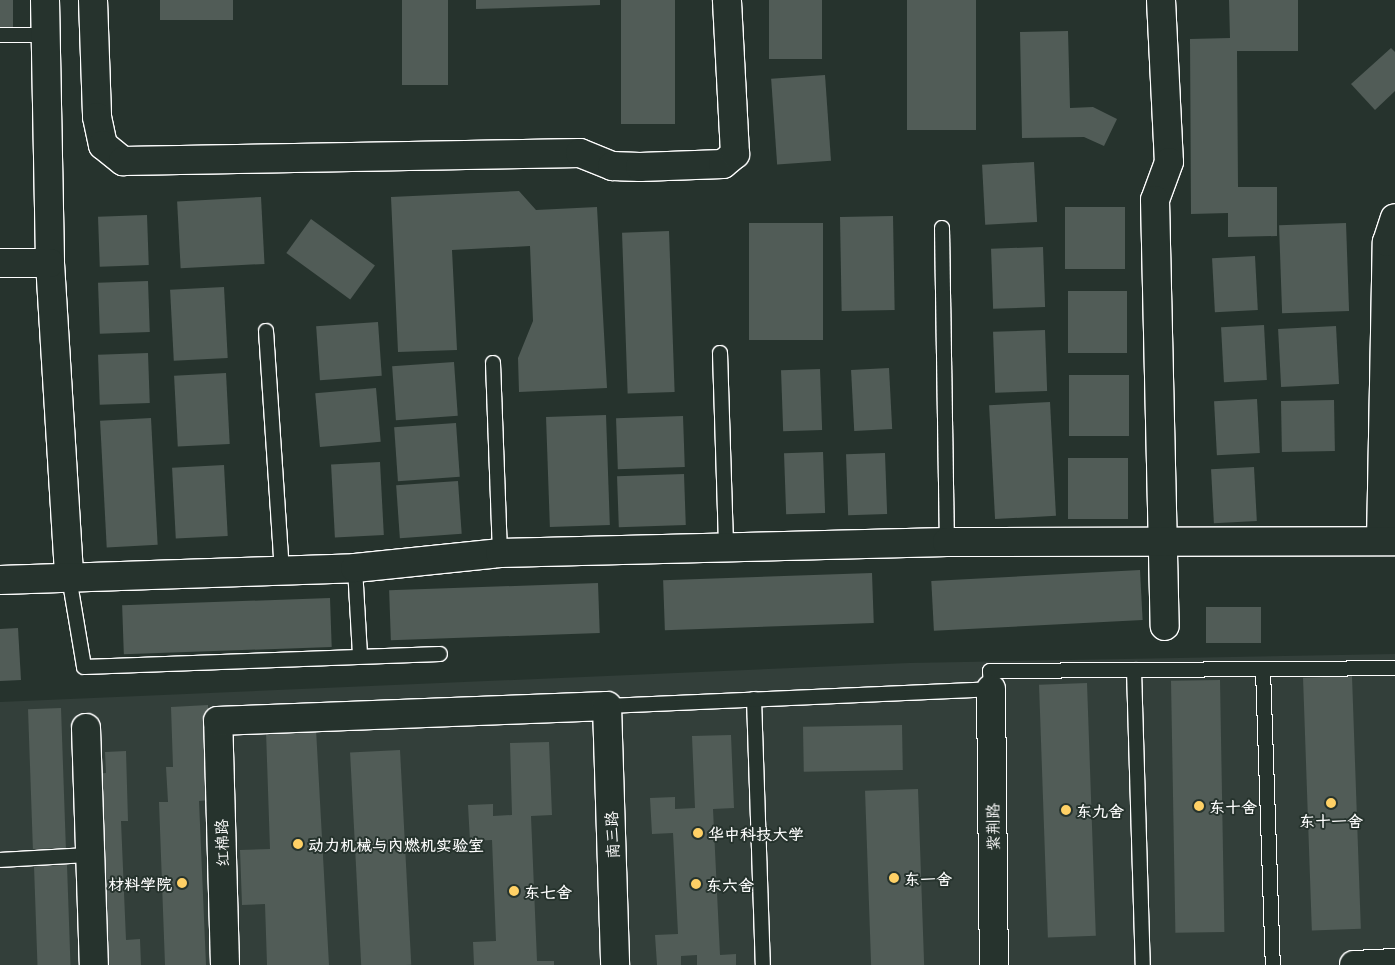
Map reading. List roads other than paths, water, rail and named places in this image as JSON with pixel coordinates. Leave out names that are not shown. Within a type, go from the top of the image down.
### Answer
[{"type":"street","points":[[45,0],[50,263],[69,577]]},
{"type":"street","points":[[93,0],[97,117],[103,145],[123,161],[580,153],[612,166],[640,167],[723,164],[734,154],[727,0]]},
{"type":"street","points":[[1161,0],[1169,162],[1155,200],[1165,626]]},
{"type":"street","points":[[0,580],[282,572],[354,568],[500,553],[947,542],[1163,540],[1388,541],[1390,400],[1387,242],[1395,218]]},
{"type":"street","points":[[0,264],[50,263]]},
{"type":"street","name":"紫荆路","points":[[991,689],[994,965]]},
{"type":"street","name":"红棉路","points":[[225,965],[218,721],[607,706]]},
{"type":"street","name":"南三路","points":[[607,706],[615,965]]},
{"type":"street","points":[[86,728],[94,965]]},
{"type":"street","points":[[1354,965],[1395,963]]},
{"type":"lane","points":[[0,35],[46,34]]},
{"type":"lane","points":[[942,228],[947,542]]},
{"type":"lane","points":[[266,332],[282,572]]},
{"type":"lane","points":[[720,352],[726,547]]},
{"type":"lane","points":[[494,363],[500,553]]},
{"type":"lane","points":[[354,568],[360,656]]},
{"type":"lane","points":[[69,577],[84,668],[440,654]]},
{"type":"lane","points":[[607,706],[991,689],[990,671],[1395,668],[1395,675]]},
{"type":"lane","points":[[1263,669],[1272,965]]},
{"type":"lane","points":[[1134,670],[1143,965]]},
{"type":"lane","points":[[754,699],[763,965]]},
{"type":"lane","points":[[0,860],[90,855]]},
{"type":"place","name":"东十一舍","points":[[1331,803]]},
{"type":"place","name":"东十舍","points":[[1199,806]]},
{"type":"place","name":"东九舍","points":[[1066,810]]},
{"type":"place","name":"华中科技大学","points":[[698,833]]},
{"type":"place","name":"动力机械与内燃机实验室","points":[[298,844]]},
{"type":"place","name":"东一舍","points":[[894,878]]},
{"type":"place","name":"材料学院","points":[[182,883]]},
{"type":"place","name":"东六舍","points":[[696,884]]},
{"type":"place","name":"东七舍","points":[[514,891]]}]
